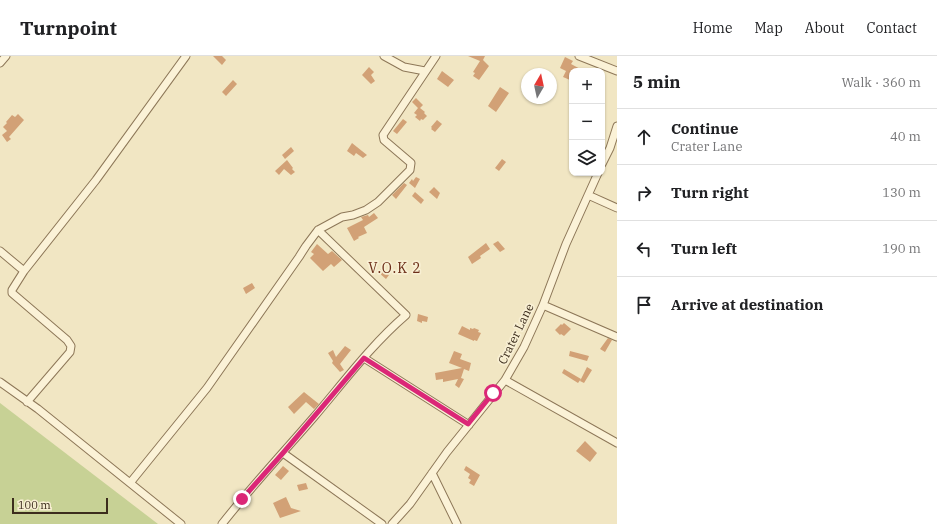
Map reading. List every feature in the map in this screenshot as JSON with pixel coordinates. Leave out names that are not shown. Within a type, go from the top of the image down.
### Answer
[{"type":"street","points":[[0,63],[6,56]]},
{"type":"street","points":[[27,402],[70,352],[71,346],[67,340],[12,293],[12,290],[24,271],[96,180],[186,56]]},
{"type":"street","points":[[384,56],[404,67],[425,71]]},
{"type":"street","points":[[130,483],[207,388],[318,230],[342,217],[353,216],[366,210],[378,202],[410,170],[411,163],[384,140],[383,135],[436,56]]},
{"type":"street","points":[[579,56],[617,71]]},
{"type":"street","points":[[605,158],[617,126]]},
{"type":"street","name":"Crater Lane","points":[[392,524],[410,504],[468,424],[505,380],[524,347],[543,305],[566,244],[597,176]]},
{"type":"street","points":[[588,195],[617,208]]},
{"type":"street","points":[[222,524],[364,358],[406,316],[318,230]]},
{"type":"street","points":[[0,251],[24,271]]},
{"type":"street","points":[[543,305],[617,337]]},
{"type":"street","points":[[364,358],[468,424]]},
{"type":"street","points":[[505,380],[617,443]]},
{"type":"street","points":[[0,382],[181,524]]},
{"type":"street","points":[[283,453],[382,524]]},
{"type":"street","points":[[432,473],[457,524]]},
{"type":"green space","points":[[0,403],[158,524],[0,524]]},
{"type":"building","points":[[213,56],[222,56],[226,60],[222,65]]},
{"type":"building","points":[[468,56],[485,56],[483,60],[489,66],[479,80],[473,76],[475,73],[473,72],[480,61]]},
{"type":"building","points":[[565,57],[573,61],[571,64],[578,68],[569,68],[569,80],[563,77],[566,71],[560,68]]},
{"type":"building","points":[[369,67],[374,72],[371,75],[375,81],[371,84],[362,75]]},
{"type":"building","points":[[442,71],[454,80],[448,87],[437,79]]},
{"type":"building","points":[[233,80],[237,84],[226,96],[222,92]]},
{"type":"building","points":[[500,87],[509,93],[496,112],[488,106]]},
{"type":"building","points":[[416,98],[423,105],[420,108],[427,116],[420,121],[415,117],[417,115],[414,113],[418,108],[412,102]]},
{"type":"building","points":[[18,114],[24,120],[9,137],[11,139],[7,142],[2,135],[7,131],[3,127],[12,115],[15,117]]},
{"type":"building","points":[[403,119],[407,122],[397,134],[393,131]]},
{"type":"building","points":[[437,120],[442,124],[435,132],[431,129],[431,127]]},
{"type":"building","points":[[352,143],[367,155],[363,158],[356,153],[354,156],[347,151]]},
{"type":"building","points":[[291,147],[294,151],[285,159],[282,155]]},
{"type":"building","points":[[502,159],[506,162],[499,171],[495,168]]},
{"type":"building","points":[[287,160],[295,172],[291,175],[284,169],[279,175],[275,171]]},
{"type":"building","points":[[416,177],[420,179],[415,188],[409,183]]},
{"type":"building","points":[[404,183],[407,185],[396,199],[392,195]]},
{"type":"building","points":[[434,187],[440,193],[437,199],[429,192]]},
{"type":"building","points":[[415,192],[424,200],[421,204],[412,196]]},
{"type":"building","points":[[374,213],[378,218],[364,227],[367,233],[358,237],[359,238],[354,241],[347,228],[363,220],[361,217],[368,215],[369,217]]},
{"type":"building","points":[[498,241],[505,249],[500,252],[493,244]]},
{"type":"building","points":[[486,243],[490,249],[472,264],[468,257]]},
{"type":"building","points":[[317,244],[328,254],[332,251],[342,260],[334,267],[331,264],[323,271],[310,258],[314,254],[311,252]]},
{"type":"building","points":[[382,268],[389,275],[386,279],[378,272]]},
{"type":"building","points":[[252,283],[255,288],[246,294],[243,288]]},
{"type":"building","points":[[418,314],[428,317],[427,322],[422,321],[422,323],[417,321]]},
{"type":"building","points":[[564,323],[571,329],[564,336],[561,334],[560,335],[555,330]]},
{"type":"building","points":[[462,326],[470,330],[470,328],[474,328],[479,330],[478,332],[481,333],[477,341],[458,334]]},
{"type":"building","points":[[608,338],[612,340],[605,352],[600,349]]},
{"type":"building","points":[[345,346],[351,350],[340,364],[344,370],[340,372],[332,363],[333,361],[328,353],[333,350],[336,357]]},
{"type":"building","points":[[454,351],[462,354],[460,359],[471,363],[469,371],[464,369],[461,378],[464,379],[459,388],[455,385],[458,379],[443,382],[443,379],[436,380],[435,373],[462,368],[449,363]]},
{"type":"building","points":[[570,351],[589,356],[587,361],[569,356]]},
{"type":"building","points":[[587,367],[592,370],[584,383],[580,381]]},
{"type":"building","points":[[564,369],[581,379],[578,383],[562,373]]},
{"type":"building","points":[[304,392],[319,404],[314,409],[306,402],[294,414],[288,407]]},
{"type":"building","points":[[585,441],[597,453],[590,462],[576,451]]},
{"type":"building","points":[[283,466],[289,471],[281,480],[275,475]]},
{"type":"building","points":[[466,466],[480,475],[474,486],[469,483],[471,480],[468,478],[470,474],[464,470]]},
{"type":"building","points":[[306,483],[308,489],[299,491],[297,485]]},
{"type":"building","points":[[286,497],[291,508],[301,511],[280,518],[273,503]]},
{"type":"district","name":"V.O.K 2","points":[[395,268]]},
{"type":"route","points":[[242,499],[364,358],[468,424],[493,393]]}]
